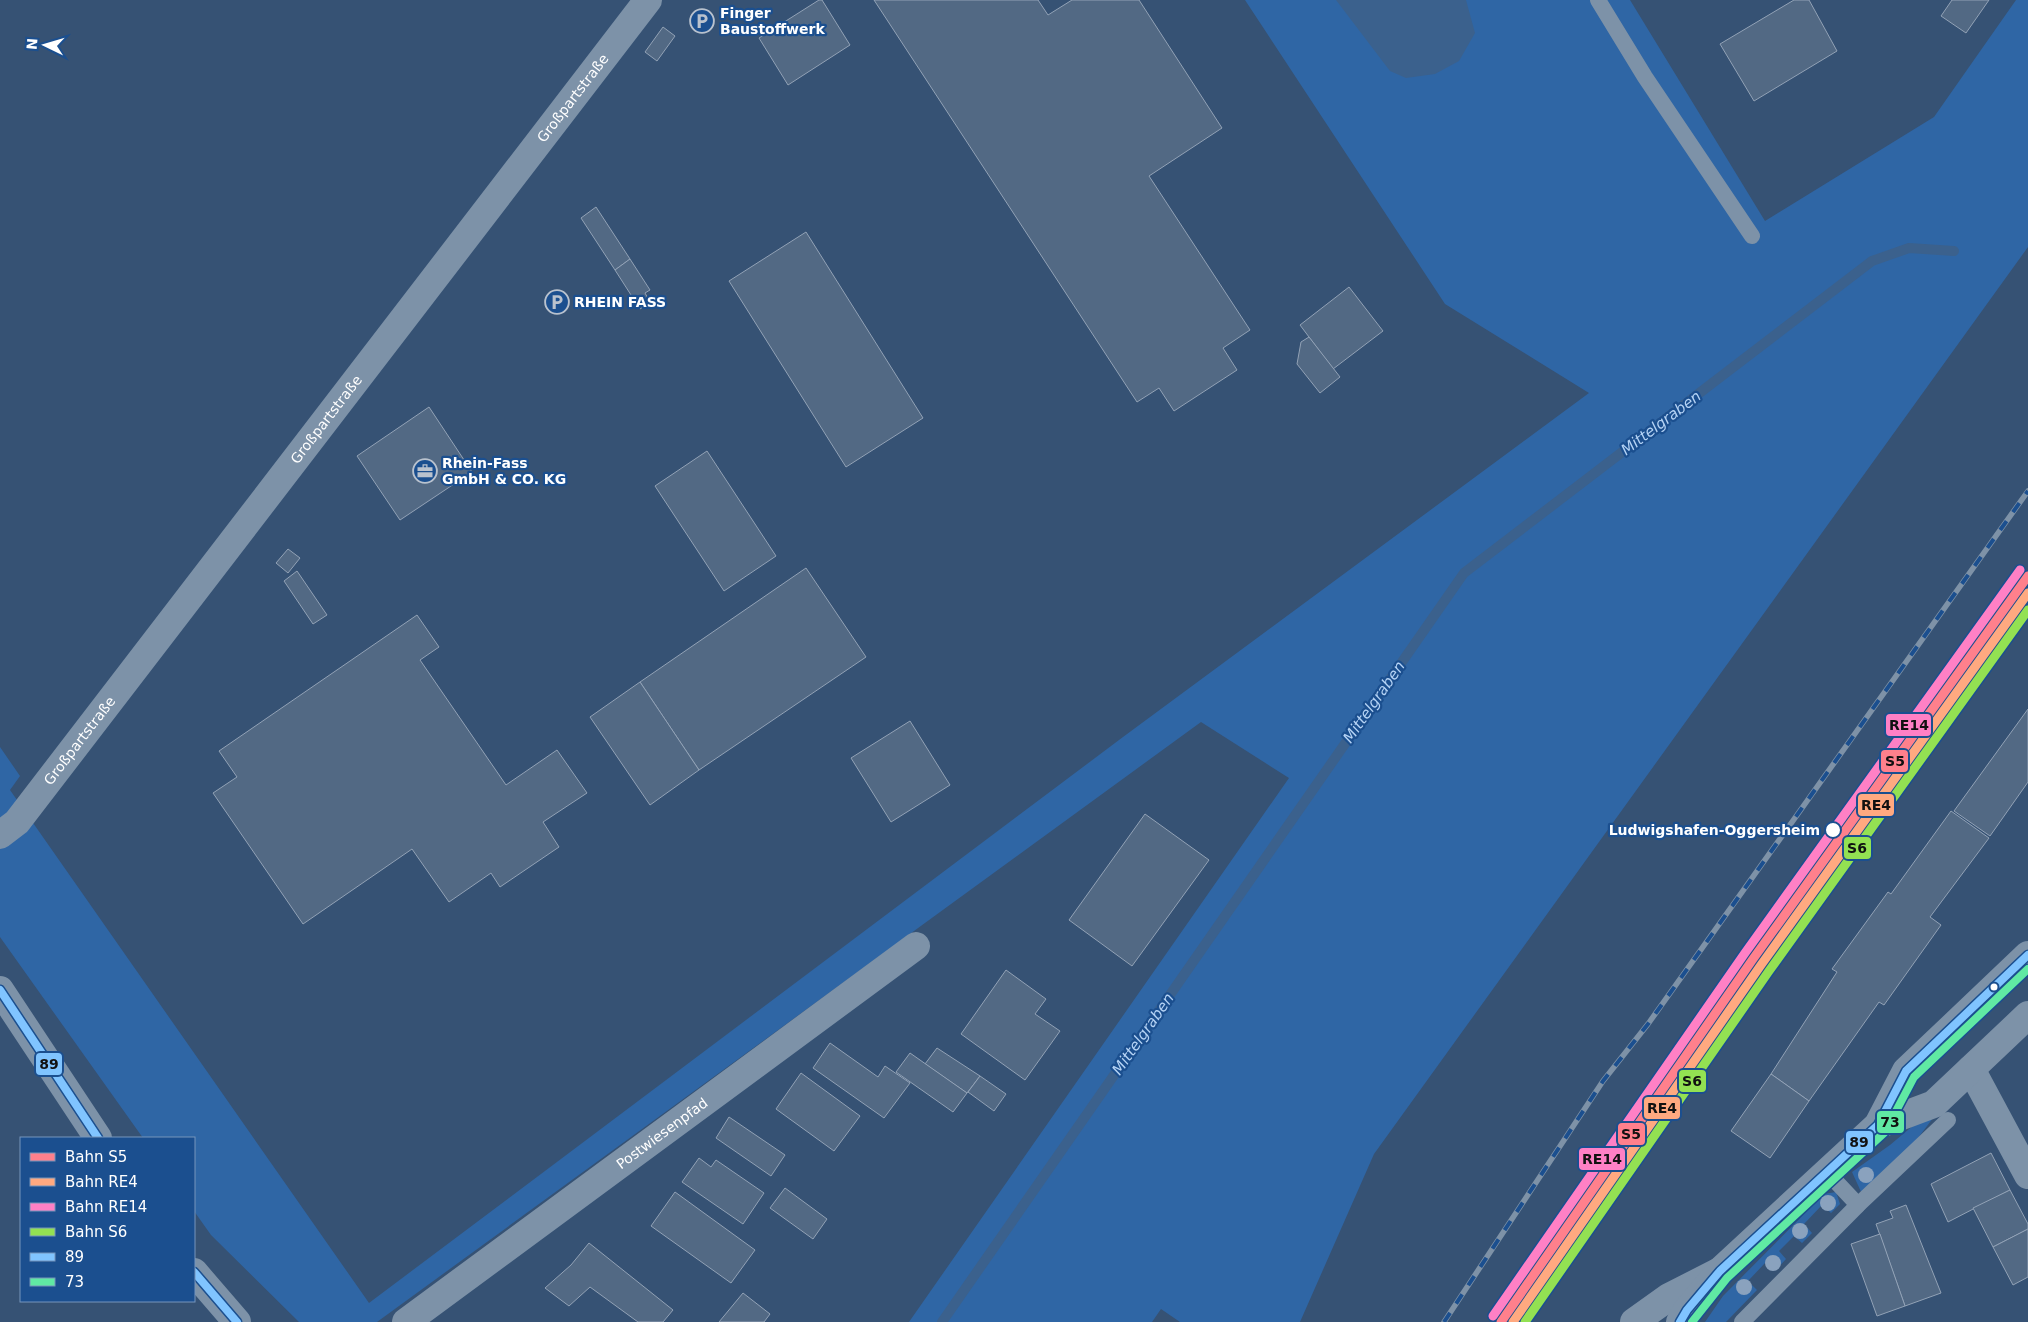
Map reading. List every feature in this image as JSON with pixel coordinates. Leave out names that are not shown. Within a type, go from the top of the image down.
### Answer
[{"type":"street","name":"Großpartstraße","points":[[0,835],[17,822],[35,799],[648,0]]},
{"type":"street","name":"Postwiesenpfad","points":[[406,1322],[916,946]]},
{"type":"street","points":[[1878,1125],[1906,1071],[2028,955]]},
{"type":"street","points":[[0,990],[97,1137]]},
{"type":"street","points":[[1680,1322],[1687,1310],[1720,1271],[1826,1171],[1878,1125],[1934,1104],[2028,1015]]},
{"type":"street","points":[[1943,1036],[1971,1069],[2028,1175]]},
{"type":"street","points":[[1634,1322],[1669,1297],[1720,1271]]},
{"type":"street","points":[[195,1273],[237,1322]]},
{"type":"lane","points":[[1598,0],[1645,77],[1752,236]]},
{"type":"lane","points":[[1742,1322],[1858,1205],[1948,1120]]},
{"type":"lane","points":[[1826,1171],[1858,1205]]},
{"type":"shaded area","points":[[1245,0],[1630,0],[1765,221],[1934,117],[2016,0],[2028,0],[2028,247],[1374,1154],[1300,1322],[1180,1322],[1161,1309],[1152,1322],[909,1322],[1289,778],[1201,722],[377,1322],[299,1322],[211,1235],[195,1212],[195,1137],[142,1137],[0,937],[0,747],[20,776],[10,790],[369,1303],[1123,737],[1589,393],[1445,304]]},
{"type":"shaded area","points":[[1336,0],[1466,0],[1475,33],[1459,61],[1435,74],[1406,78],[1390,71]]},
{"type":"shaded area","points":[[1927,1114],[1933,1118],[1918,1138],[1862,1194],[1852,1172],[1890,1145]]},
{"type":"shaded area","points":[[1836,1192],[1840,1204],[1831,1213],[1822,1205],[1804,1224],[1812,1233],[1802,1243],[1794,1236],[1779,1251],[1786,1259],[1776,1270],[1766,1262],[1748,1281],[1757,1290],[1726,1322],[1705,1322],[1723,1296],[1824,1194]]},
{"type":"building","points":[[819,0],[822,0],[850,45],[788,85],[759,38]]},
{"type":"building","points":[[874,0],[1038,0],[1048,15],[1072,0],[1139,0],[1222,128],[1149,176],[1250,330],[1223,348],[1237,370],[1174,411],[1159,388],[1137,402]]},
{"type":"building","points":[[1794,0],[1809,0],[1837,51],[1754,101],[1720,44]]},
{"type":"building","points":[[1952,0],[1989,0],[1966,33],[1941,16]]},
{"type":"building","points":[[663,27],[675,36],[657,61],[645,52]]},
{"type":"building","points":[[596,207],[630,259],[615,270],[581,218]]},
{"type":"building","points":[[806,232],[923,418],[846,467],[729,281]]},
{"type":"building","points":[[630,259],[650,290],[645,293],[650,302],[640,309],[615,270]]},
{"type":"building","points":[[1349,287],[1383,331],[1333,369],[1300,325]]},
{"type":"building","points":[[1309,337],[1340,377],[1320,393],[1297,364],[1301,342]]},
{"type":"building","points":[[429,407],[472,472],[400,520],[357,456]]},
{"type":"building","points":[[707,451],[776,556],[724,591],[655,486]]},
{"type":"building","points":[[288,549],[300,558],[288,573],[276,563]]},
{"type":"building","points":[[806,568],[866,657],[699,770],[640,682]]},
{"type":"building","points":[[297,571],[327,615],[313,624],[284,581]]},
{"type":"building","points":[[417,615],[439,647],[420,660],[506,785],[557,750],[587,793],[543,822],[559,847],[500,887],[491,873],[449,902],[412,849],[303,924],[213,793],[237,777],[219,751]]},
{"type":"building","points":[[640,682],[699,770],[650,805],[590,717]]},
{"type":"building","points":[[2028,709],[2028,782],[1990,836],[1954,811]]},
{"type":"building","points":[[910,721],[950,785],[891,822],[851,758]]},
{"type":"building","points":[[1951,811],[1989,838],[1930,917],[1941,925],[1884,1005],[1879,1002],[1809,1101],[1771,1074],[1837,972],[1832,969],[1888,892],[1891,894]]},
{"type":"building","points":[[1145,814],[1209,860],[1132,966],[1069,920]]},
{"type":"building","points":[[1006,970],[1046,999],[1035,1014],[1060,1031],[1025,1080],[961,1034]]},
{"type":"building","points":[[830,1043],[878,1077],[885,1066],[910,1083],[884,1118],[813,1068]]},
{"type":"building","points":[[937,1048],[980,1076],[967,1093],[925,1064]]},
{"type":"building","points":[[910,1053],[967,1093],[953,1112],[896,1072]]},
{"type":"building","points":[[801,1073],[860,1116],[834,1151],[776,1109]]},
{"type":"building","points":[[1771,1074],[1809,1101],[1770,1158],[1731,1131]]},
{"type":"building","points":[[980,1076],[1006,1094],[994,1111],[968,1092]]},
{"type":"building","points":[[729,1117],[785,1155],[771,1176],[716,1138]]},
{"type":"building","points":[[1991,1153],[2010,1190],[1948,1222],[1931,1184]]},
{"type":"building","points":[[699,1158],[711,1167],[716,1160],[764,1193],[743,1224],[682,1182]]},
{"type":"building","points":[[785,1188],[827,1219],[813,1239],[770,1208]]},
{"type":"building","points":[[2010,1190],[2028,1224],[2028,1229],[1993,1247],[1973,1208]]},
{"type":"building","points":[[675,1192],[755,1250],[731,1283],[651,1226]]},
{"type":"building","points":[[1906,1205],[1941,1293],[1905,1306],[1876,1224],[1893,1218],[1890,1211]]},
{"type":"building","points":[[2028,1229],[2028,1277],[2013,1285],[1993,1247]]},
{"type":"building","points":[[1880,1234],[1905,1306],[1877,1316],[1851,1244]]},
{"type":"building","points":[[589,1243],[673,1310],[663,1322],[638,1322],[590,1287],[569,1306],[545,1288],[571,1265]]},
{"type":"building","points":[[743,1293],[770,1314],[764,1322],[719,1322]]},
{"type":"waterway","name":"Mittelgraben","points":[[942,1322],[1464,573],[1872,261],[1909,248],[1954,251]]},
{"type":"railway","points":[[1444,1322],[1603,1081],[1648,1024],[2028,491]]},
{"type":"rail line","name":"RE14","points":[[1493,1316],[1745,953],[2020,570]]},
{"type":"rail line","name":"S5","points":[[1501,1322],[1753,959],[2028,576]]},
{"type":"rail line","name":"RE4","points":[[1513,1322],[1761,965],[2028,593]]},
{"type":"rail line","name":"S6","points":[[1525,1322],[1769,971],[2028,610]]},
{"type":"transit line","name":"89","points":[[1680,1322],[1687,1310],[1720,1271],[1878,1125],[1906,1071],[2028,955]]},
{"type":"transit line","name":"73","points":[[1692,1322],[1727,1278],[1885,1132],[1914,1077],[2028,969]]},
{"type":"transit line","name":"89","points":[[0,990],[97,1137]]},
{"type":"transit line","name":"89","points":[[195,1273],[237,1322]]},
{"type":"place","name":"Finger Baustoffwerk","points":[[702,21]]},
{"type":"place","name":"RHEIN FASS","points":[[557,302]]},
{"type":"place","name":"Rhein-Fass GmbH & CO. KG","points":[[425,471]]},
{"type":"place","name":"Ludwigshafen-Oggersheim","points":[[1833,830]]}]
